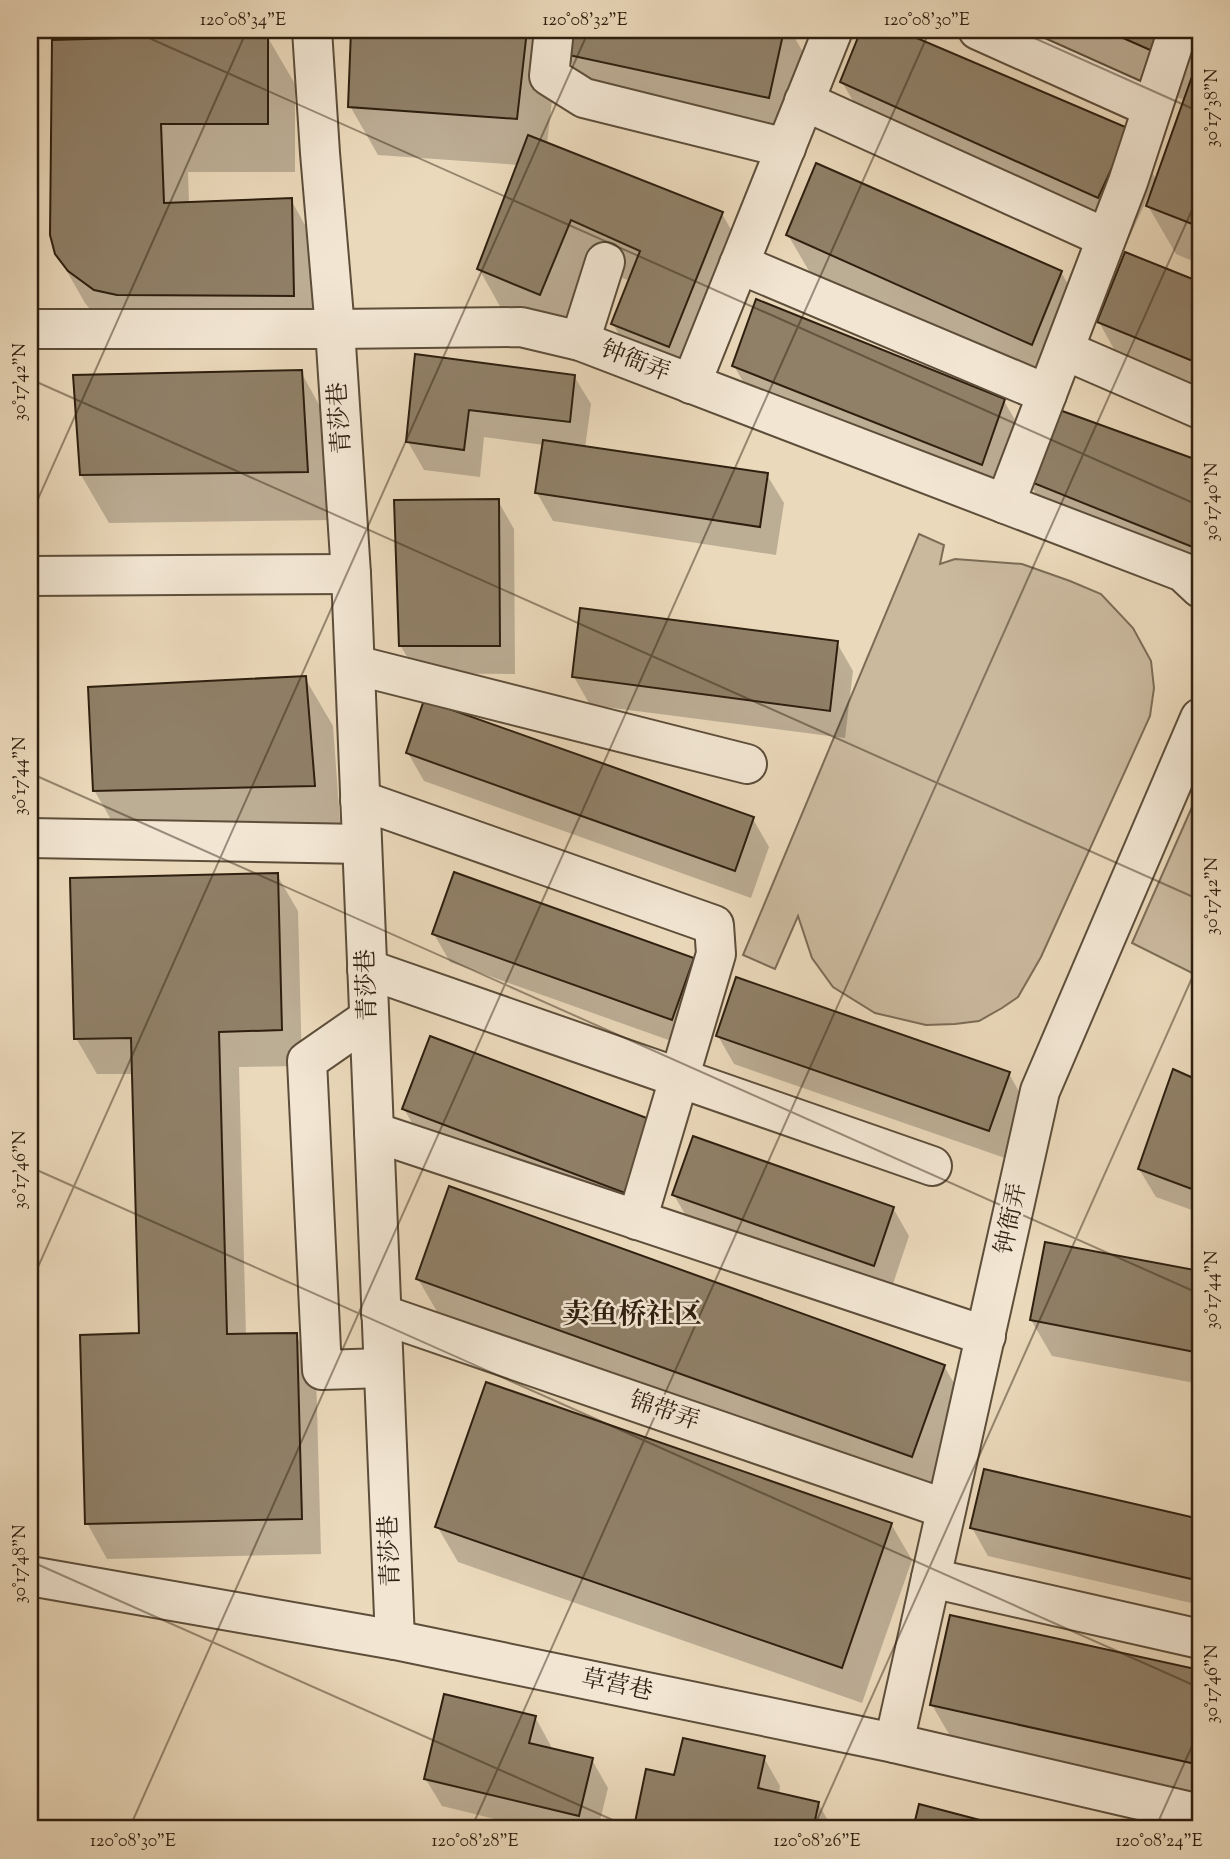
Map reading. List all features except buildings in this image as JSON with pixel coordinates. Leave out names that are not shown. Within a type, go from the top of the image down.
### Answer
[{"type":"street","name":"青莎巷","points":[[312,30],[351,573],[395,1640]]},
{"type":"street","points":[[554,30],[549,76],[584,97],[786,148]]},
{"type":"street","points":[[691,384],[833,30]]},
{"type":"street","points":[[978,30],[1152,108]]},
{"type":"street","points":[[1005,504],[1128,182],[1178,30]]},
{"type":"street","points":[[804,101],[1106,238]]},
{"type":"street","points":[[580,341],[605,262]]},
{"type":"street","points":[[739,264],[1047,394]]},
{"type":"street","name":"钟衙弄","points":[[30,329],[521,327],[580,341],[1184,572],[1200,589]]},
{"type":"street","points":[[1064,350],[1200,409]]},
{"type":"street","points":[[30,576],[351,573]]},
{"type":"street","points":[[355,665],[747,764]]},
{"type":"street","name":"钟衙弄","points":[[894,1743],[1040,1091],[1200,718]]},
{"type":"street","points":[[360,800],[714,925],[716,954],[637,1220]]},
{"type":"street","points":[[30,838],[362,844]]},
{"type":"street","points":[[367,969],[932,1166]]},
{"type":"street","points":[[369,1018],[307,1061],[323,1370],[383,1368]]},
{"type":"street","points":[[374,1132],[986,1336]]},
{"type":"street","name":"锦带弄","points":[[381,1314],[946,1509]]},
{"type":"street","name":"草营巷","points":[[30,1576],[395,1640],[894,1743],[1200,1814]]},
{"type":"street","points":[[931,1578],[1200,1639]]},
{"type":"shaded area","points":[[919,534],[944,545],[940,564],[955,559],[1022,564],[1101,594],[1133,628],[1151,661],[1154,688],[1150,716],[1041,957],[1018,997],[979,1021],[955,1024],[926,1025],[875,1013],[833,987],[812,958],[798,916],[775,969],[743,955]]},
{"type":"shaded area","points":[[1200,789],[1200,977],[1132,943]]},
{"type":"district","name":"卖鱼桥社区","points":[[632,1316]]}]
